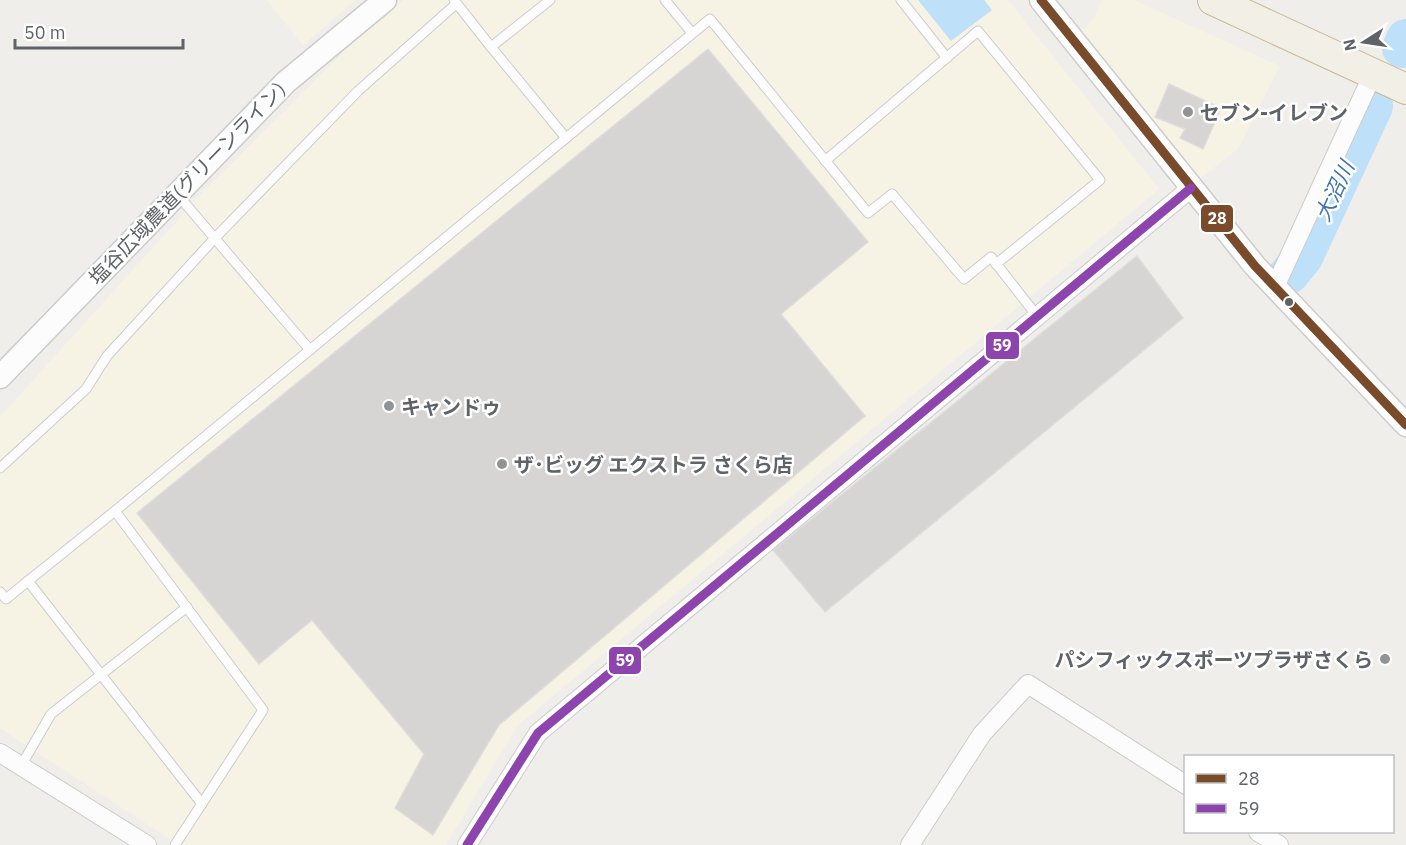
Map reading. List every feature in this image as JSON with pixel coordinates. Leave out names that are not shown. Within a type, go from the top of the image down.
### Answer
[{"type":"highway","points":[[1213,0],[1372,76],[1405,85]]},
{"type":"street","name":"塩谷広域農道(グリーンライン)","points":[[0,377],[176,192],[286,82],[385,0]]},
{"type":"street","points":[[1045,4],[1191,188],[1275,287],[1406,425]]},
{"type":"street","points":[[1275,287],[1372,76]]},
{"type":"street","points":[[467,845],[538,733],[1191,188]]},
{"type":"street","points":[[910,845],[982,734],[1028,684],[1184,784]]},
{"type":"street","points":[[0,753],[147,845]]},
{"type":"street","points":[[1261,833],[1279,845]]},
{"type":"lane","points":[[491,47],[550,0]]},
{"type":"lane","points":[[665,0],[692,33]]},
{"type":"lane","points":[[901,0],[947,58]]},
{"type":"lane","points":[[0,468],[86,389],[107,356],[214,239],[358,91],[455,2],[566,138]]},
{"type":"lane","points":[[0,592],[6,599],[710,19],[867,213],[892,194],[964,279],[991,257],[1037,316]]},
{"type":"lane","points":[[825,161],[978,32],[1100,180],[996,264]]},
{"type":"lane","points":[[176,192],[310,350]]},
{"type":"lane","points":[[115,511],[263,710],[175,845]]},
{"type":"lane","points":[[28,581],[202,804]]},
{"type":"lane","points":[[21,766],[51,714],[187,607]]},
{"type":"shaded area","points":[[267,0],[356,0],[303,45]]},
{"type":"shaded area","points":[[404,0],[1008,0],[1159,189],[517,726],[446,845],[179,845],[0,728],[0,417],[205,190],[360,36]]},
{"type":"shaded area","points":[[1102,0],[1134,0],[1280,66],[1238,149],[1198,180],[1079,33],[1094,18]]},
{"type":"water","points":[[918,0],[984,0],[992,10],[951,41]]},
{"type":"building","name":"ザ･ビッグ エクストラ さくら店","points":[[708,49],[868,242],[781,314],[865,416],[499,725],[433,835],[395,808],[424,754],[312,620],[259,664],[137,513]]},
{"type":"building","name":"セブン-イレブン","points":[[1169,84],[1221,108],[1203,149],[1180,138],[1185,129],[1155,117]]},
{"type":"building","points":[[1137,256],[1183,318],[825,612],[773,550]]},
{"type":"waterway","name":"大沼川","points":[[1402,48],[1406,39]]},
{"type":"waterway","name":"大沼川","points":[[1289,274],[1303,257],[1373,106]]},
{"type":"transit line","name":"28","points":[[1041,0],[1255,266],[1406,425]]},
{"type":"transit line","name":"59","points":[[467,845],[538,733],[1191,188]]},
{"type":"place","name":"セブン-イレブン","points":[[1188,112]]},
{"type":"place","name":"キャンドゥ","points":[[389,406]]},
{"type":"place","name":"ザ･ビッグ エクストラ さくら店","points":[[502,464]]},
{"type":"place","name":"パシフィックスポーツプラザさくら","points":[[1385,659]]}]
